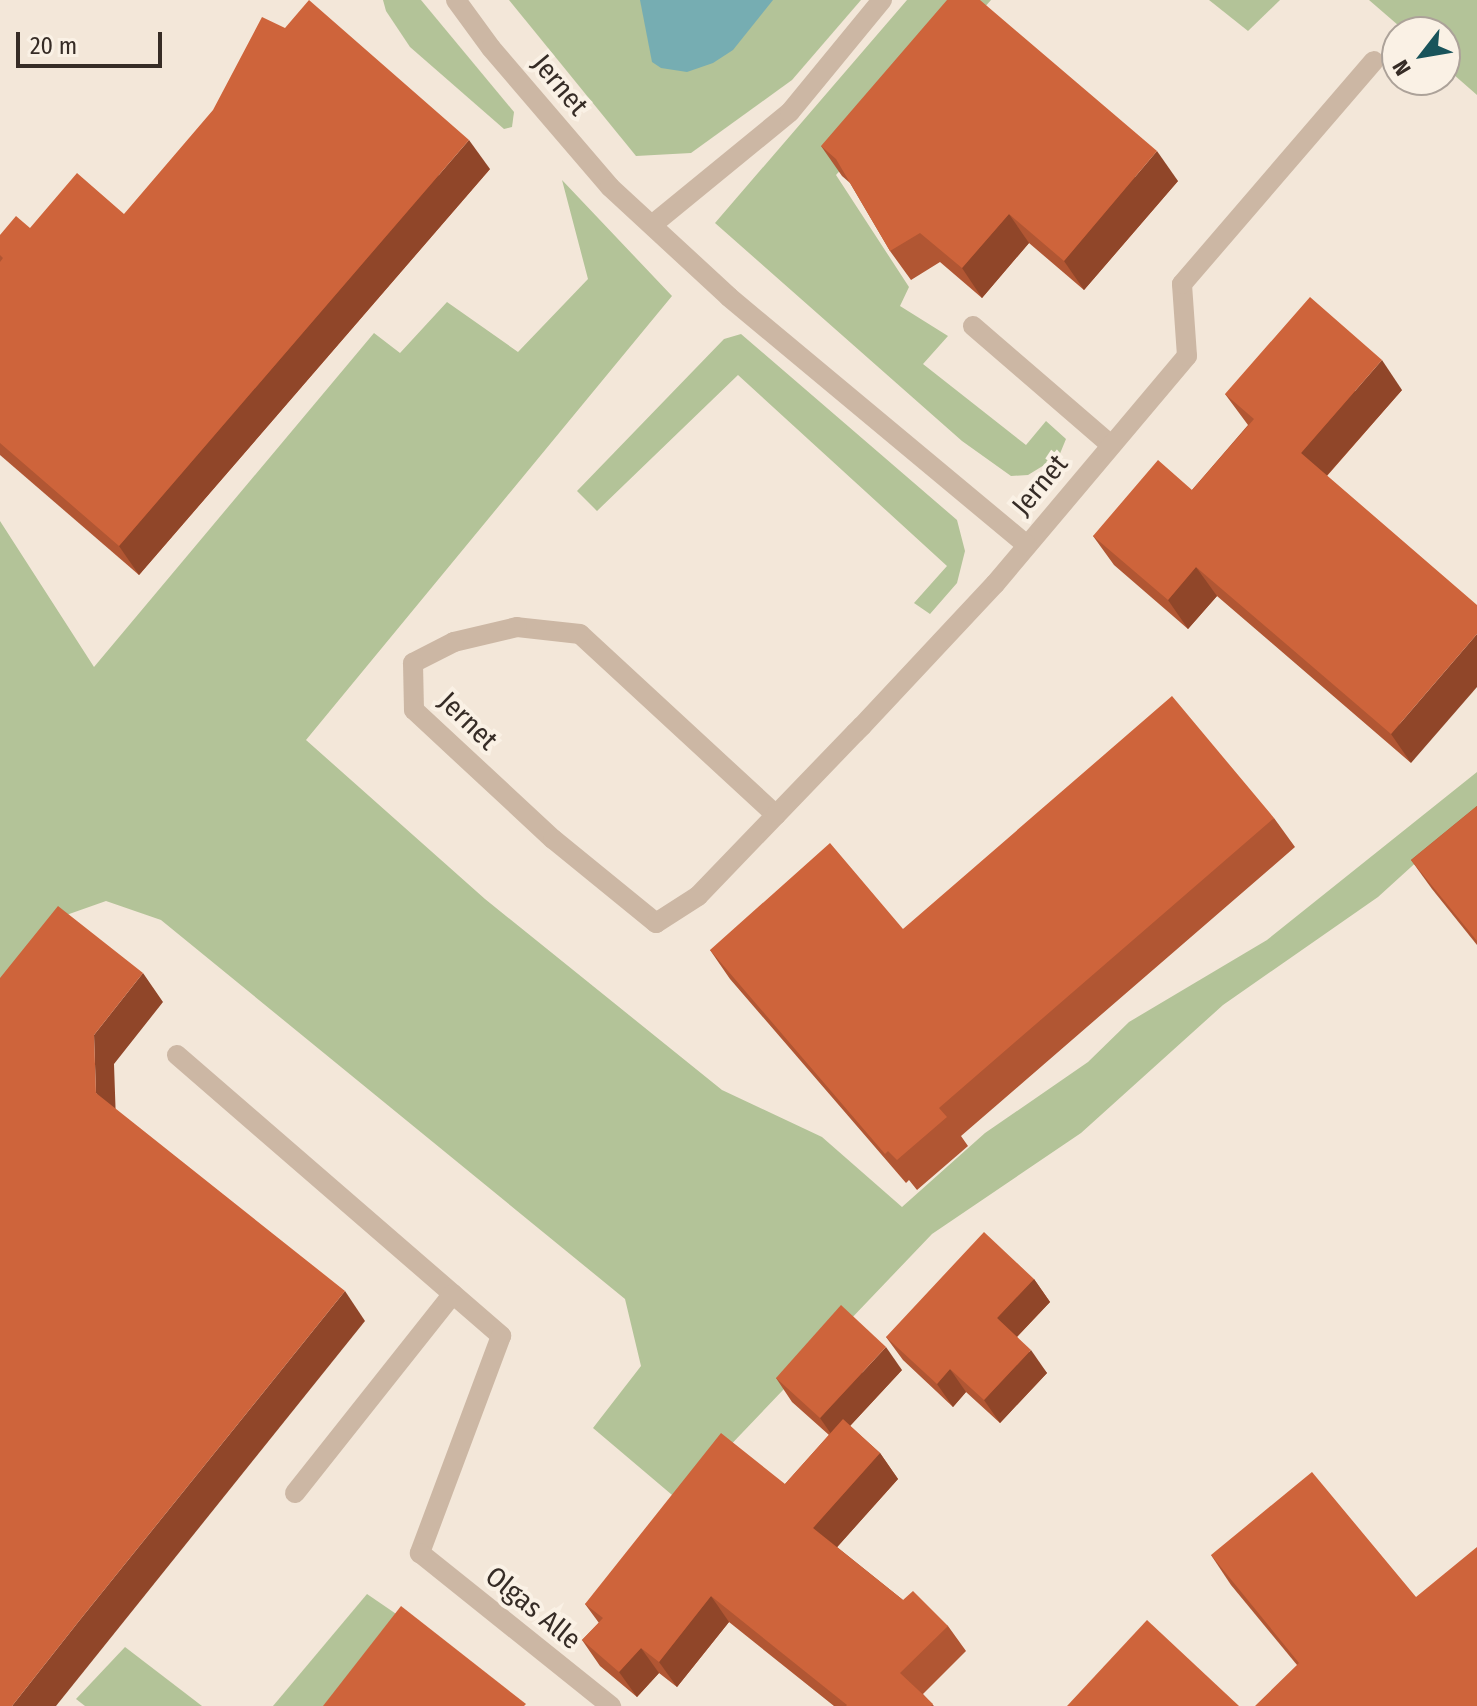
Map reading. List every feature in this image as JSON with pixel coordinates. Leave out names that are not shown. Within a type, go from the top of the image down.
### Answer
[{"type":"street","name":"Jernet","points":[[456,0],[491,48],[610,187],[729,297],[1027,545]]},
{"type":"street","points":[[652,225],[790,112],[882,0]]},
{"type":"street","name":"Jernet","points":[[776,815],[580,634],[517,627],[454,642],[413,663],[414,710],[553,839],[656,923],[698,896],[776,815],[1027,545],[1187,356],[1182,284],[1374,61]]},
{"type":"street","points":[[973,326],[1111,445]]},
{"type":"street","points":[[177,1055],[453,1294],[295,1493]]},
{"type":"street","name":"Olgas Alle","points":[[453,1294],[501,1336],[420,1553],[611,1706]]},
{"type":"green space","points":[[383,0],[421,0],[514,112],[512,127],[504,129],[410,47],[386,11]]},
{"type":"green space","points":[[509,0],[861,0],[792,80],[691,153],[636,156]]},
{"type":"green space","points":[[907,0],[991,0],[836,175],[909,287],[900,306],[948,336],[923,364],[1026,445],[1046,421],[1066,439],[1059,456],[1028,475],[1011,476],[962,441],[715,223]]},
{"type":"green space","points":[[1209,0],[1280,0],[1248,31]]},
{"type":"green space","points":[[1369,0],[1477,0],[1477,95],[1461,81],[1461,16],[1388,16]]},
{"type":"green space","points":[[562,180],[672,296],[306,740],[485,899],[722,1090],[822,1137],[902,1207],[985,1133],[1088,1062],[1129,1022],[1267,940],[1477,772],[1477,807],[1378,897],[1223,1005],[1081,1133],[932,1234],[678,1500],[593,1428],[641,1366],[625,1299],[161,920],[106,901],[55,919],[0,988],[0,521],[94,667],[374,333],[400,353],[447,302],[518,352],[588,279]]},
{"type":"green space","points":[[741,334],[957,520],[965,551],[957,583],[930,614],[914,603],[947,566],[738,375],[597,511],[577,491],[724,339]]},
{"type":"green space","points":[[367,1594],[405,1620],[358,1706],[273,1706]]},
{"type":"green space","points":[[125,1647],[202,1706],[85,1706],[76,1699]]},
{"type":"water","points":[[640,0],[773,0],[733,50],[713,63],[687,72],[661,68],[652,62]]},
{"type":"building","points":[[309,0],[469,140],[119,546],[0,443],[0,262],[3,258],[0,255],[0,235],[16,216],[30,228],[77,173],[124,214],[213,110],[262,17],[285,28]]},
{"type":"building","points":[[947,0],[980,0],[1157,151],[1064,261],[1009,214],[962,268],[920,233],[890,251],[836,159],[821,146]]},
{"type":"building","points":[[1310,297],[1382,360],[1301,453],[1477,605],[1477,634],[1391,734],[1196,567],[1168,600],[1093,536],[1158,460],[1192,490],[1254,419],[1225,394]]},
{"type":"building","points":[[1172,696],[1274,818],[939,1108],[947,1117],[897,1160],[888,1151],[885,1154],[710,950],[830,843],[903,929]]},
{"type":"building","points":[[1477,806],[1477,941],[1411,860]]},
{"type":"building","points":[[58,906],[143,973],[94,1035],[96,1093],[345,1291],[12,1706],[0,1706],[0,978]]},
{"type":"building","points":[[984,1232],[1034,1279],[997,1318],[1031,1350],[984,1400],[950,1369],[937,1384],[886,1337]]},
{"type":"building","points":[[841,1305],[886,1347],[820,1418],[776,1378]]},
{"type":"building","points":[[843,1419],[880,1453],[813,1528],[903,1600],[913,1591],[948,1626],[900,1673],[933,1704],[931,1706],[846,1706],[711,1596],[659,1662],[641,1648],[619,1672],[582,1640],[603,1618],[585,1604],[721,1433],[785,1484]]},
{"type":"building","points":[[1312,1472],[1416,1597],[1477,1547],[1477,1706],[1255,1706],[1299,1663],[1211,1555]]},
{"type":"building","points":[[401,1606],[526,1704],[323,1706]]},
{"type":"building","points":[[1147,1620],[1239,1706],[1067,1706]]}]
